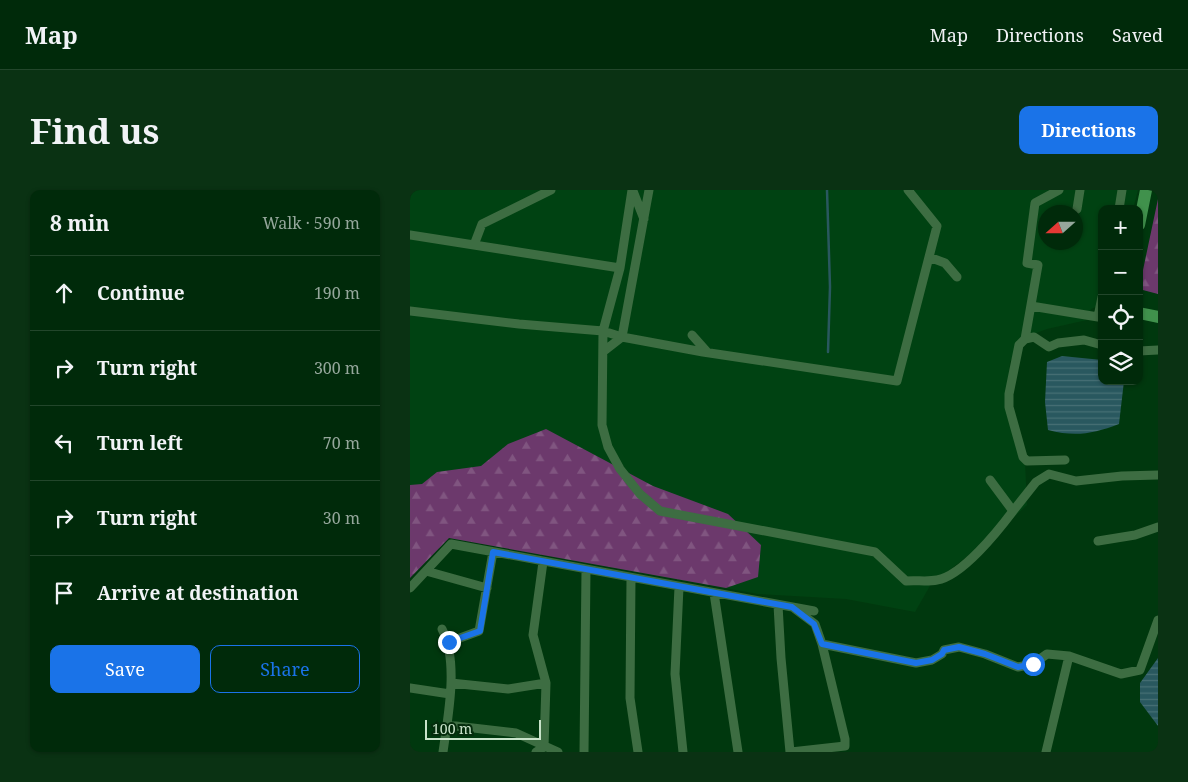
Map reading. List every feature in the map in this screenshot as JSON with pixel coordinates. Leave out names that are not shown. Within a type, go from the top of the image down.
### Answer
[{"type":"street","points":[[474,245],[482,224],[551,190]]},
{"type":"street","points":[[633,190],[644,219]]},
{"type":"street","points":[[633,190],[620,268],[603,331],[602,416],[608,446],[620,469],[640,494],[660,510],[875,552],[906,581],[937,580],[951,575],[995,536],[1036,482],[1049,474],[1076,481],[1122,476],[1158,475]]},
{"type":"street","points":[[604,351],[622,337],[649,190]]},
{"type":"street","points":[[410,311],[520,324],[603,331],[622,337],[708,353],[897,381],[937,226],[908,190]]},
{"type":"street","points":[[1025,339],[1038,265],[1027,263],[1035,203],[1059,190]]},
{"type":"street","points":[[1078,205],[1080,190]]},
{"type":"street","points":[[1120,205],[1122,190]]},
{"type":"street","points":[[1143,205],[1146,190]]},
{"type":"street","points":[[410,234],[620,268]]},
{"type":"street","points":[[929,258],[945,263],[957,277]]},
{"type":"street","points":[[1031,306],[1098,317]]},
{"type":"street","points":[[1143,314],[1158,317]]},
{"type":"street","points":[[692,334],[708,353]]},
{"type":"street","points":[[1065,460],[1027,461],[1023,457],[1009,407],[1009,394],[1019,345],[1025,339],[1034,337],[1049,347],[1058,343],[1084,340],[1098,343]]},
{"type":"street","points":[[1143,351],[1158,350]]},
{"type":"street","points":[[990,480],[1013,511]]},
{"type":"street","points":[[1098,542],[1135,535],[1158,527]]},
{"type":"street","points":[[410,588],[451,544],[814,611]]},
{"type":"street","points":[[449,642],[480,631],[493,552]]},
{"type":"street","points":[[540,750],[546,683],[533,635],[543,562]]},
{"type":"street","points":[[584,752],[586,570]]},
{"type":"street","points":[[426,571],[487,588]]},
{"type":"street","points":[[631,578],[630,698],[638,752]]},
{"type":"street","points":[[679,587],[675,674],[683,752]]},
{"type":"street","points":[[714,593],[738,752]]},
{"type":"street","points":[[778,604],[780,658],[791,752],[845,746],[822,644],[814,624],[792,607]]},
{"type":"street","points":[[822,644],[916,663],[932,660],[942,654],[944,650],[959,647],[985,654],[1018,667],[1033,664],[1047,654],[1069,656],[1121,674],[1140,670],[1158,620]]},
{"type":"street","points":[[442,629],[449,642],[451,683],[443,752]]},
{"type":"street","points":[[1046,752],[1069,656]]},
{"type":"street","points":[[451,683],[508,689],[546,683]]},
{"type":"street","points":[[410,688],[450,694]]},
{"type":"street","points":[[447,724],[516,733],[540,750],[558,752]]},
{"type":"shaded area","points":[[410,190],[1138,190],[1134,205],[1098,205],[1098,306],[1091,309],[1087,320],[1047,329],[1023,338],[1010,362],[1008,399],[1025,461],[1027,505],[994,536],[931,584],[915,612],[846,599],[758,594],[449,538],[410,576]]},
{"type":"green space","points":[[1158,199],[1158,294],[1143,290],[1143,270]]},
{"type":"green space","points":[[546,429],[653,486],[728,514],[761,545],[758,577],[726,588],[449,538],[410,578],[410,485],[422,484],[437,472],[481,466],[508,444]]},
{"type":"water","points":[[1062,356],[1098,360],[1098,385],[1124,385],[1119,424],[1101,430],[1075,434],[1048,430],[1045,402],[1047,362]]},
{"type":"water","points":[[1158,658],[1158,726],[1140,702],[1140,683]]},
{"type":"waterway","points":[[827,190],[830,287],[828,352]]},
{"type":"route","points":[[449,642],[480,631],[493,552],[792,607],[814,624],[822,644],[916,663],[932,660],[942,654],[944,650],[959,647],[985,654],[1018,667],[1033,664]]}]
